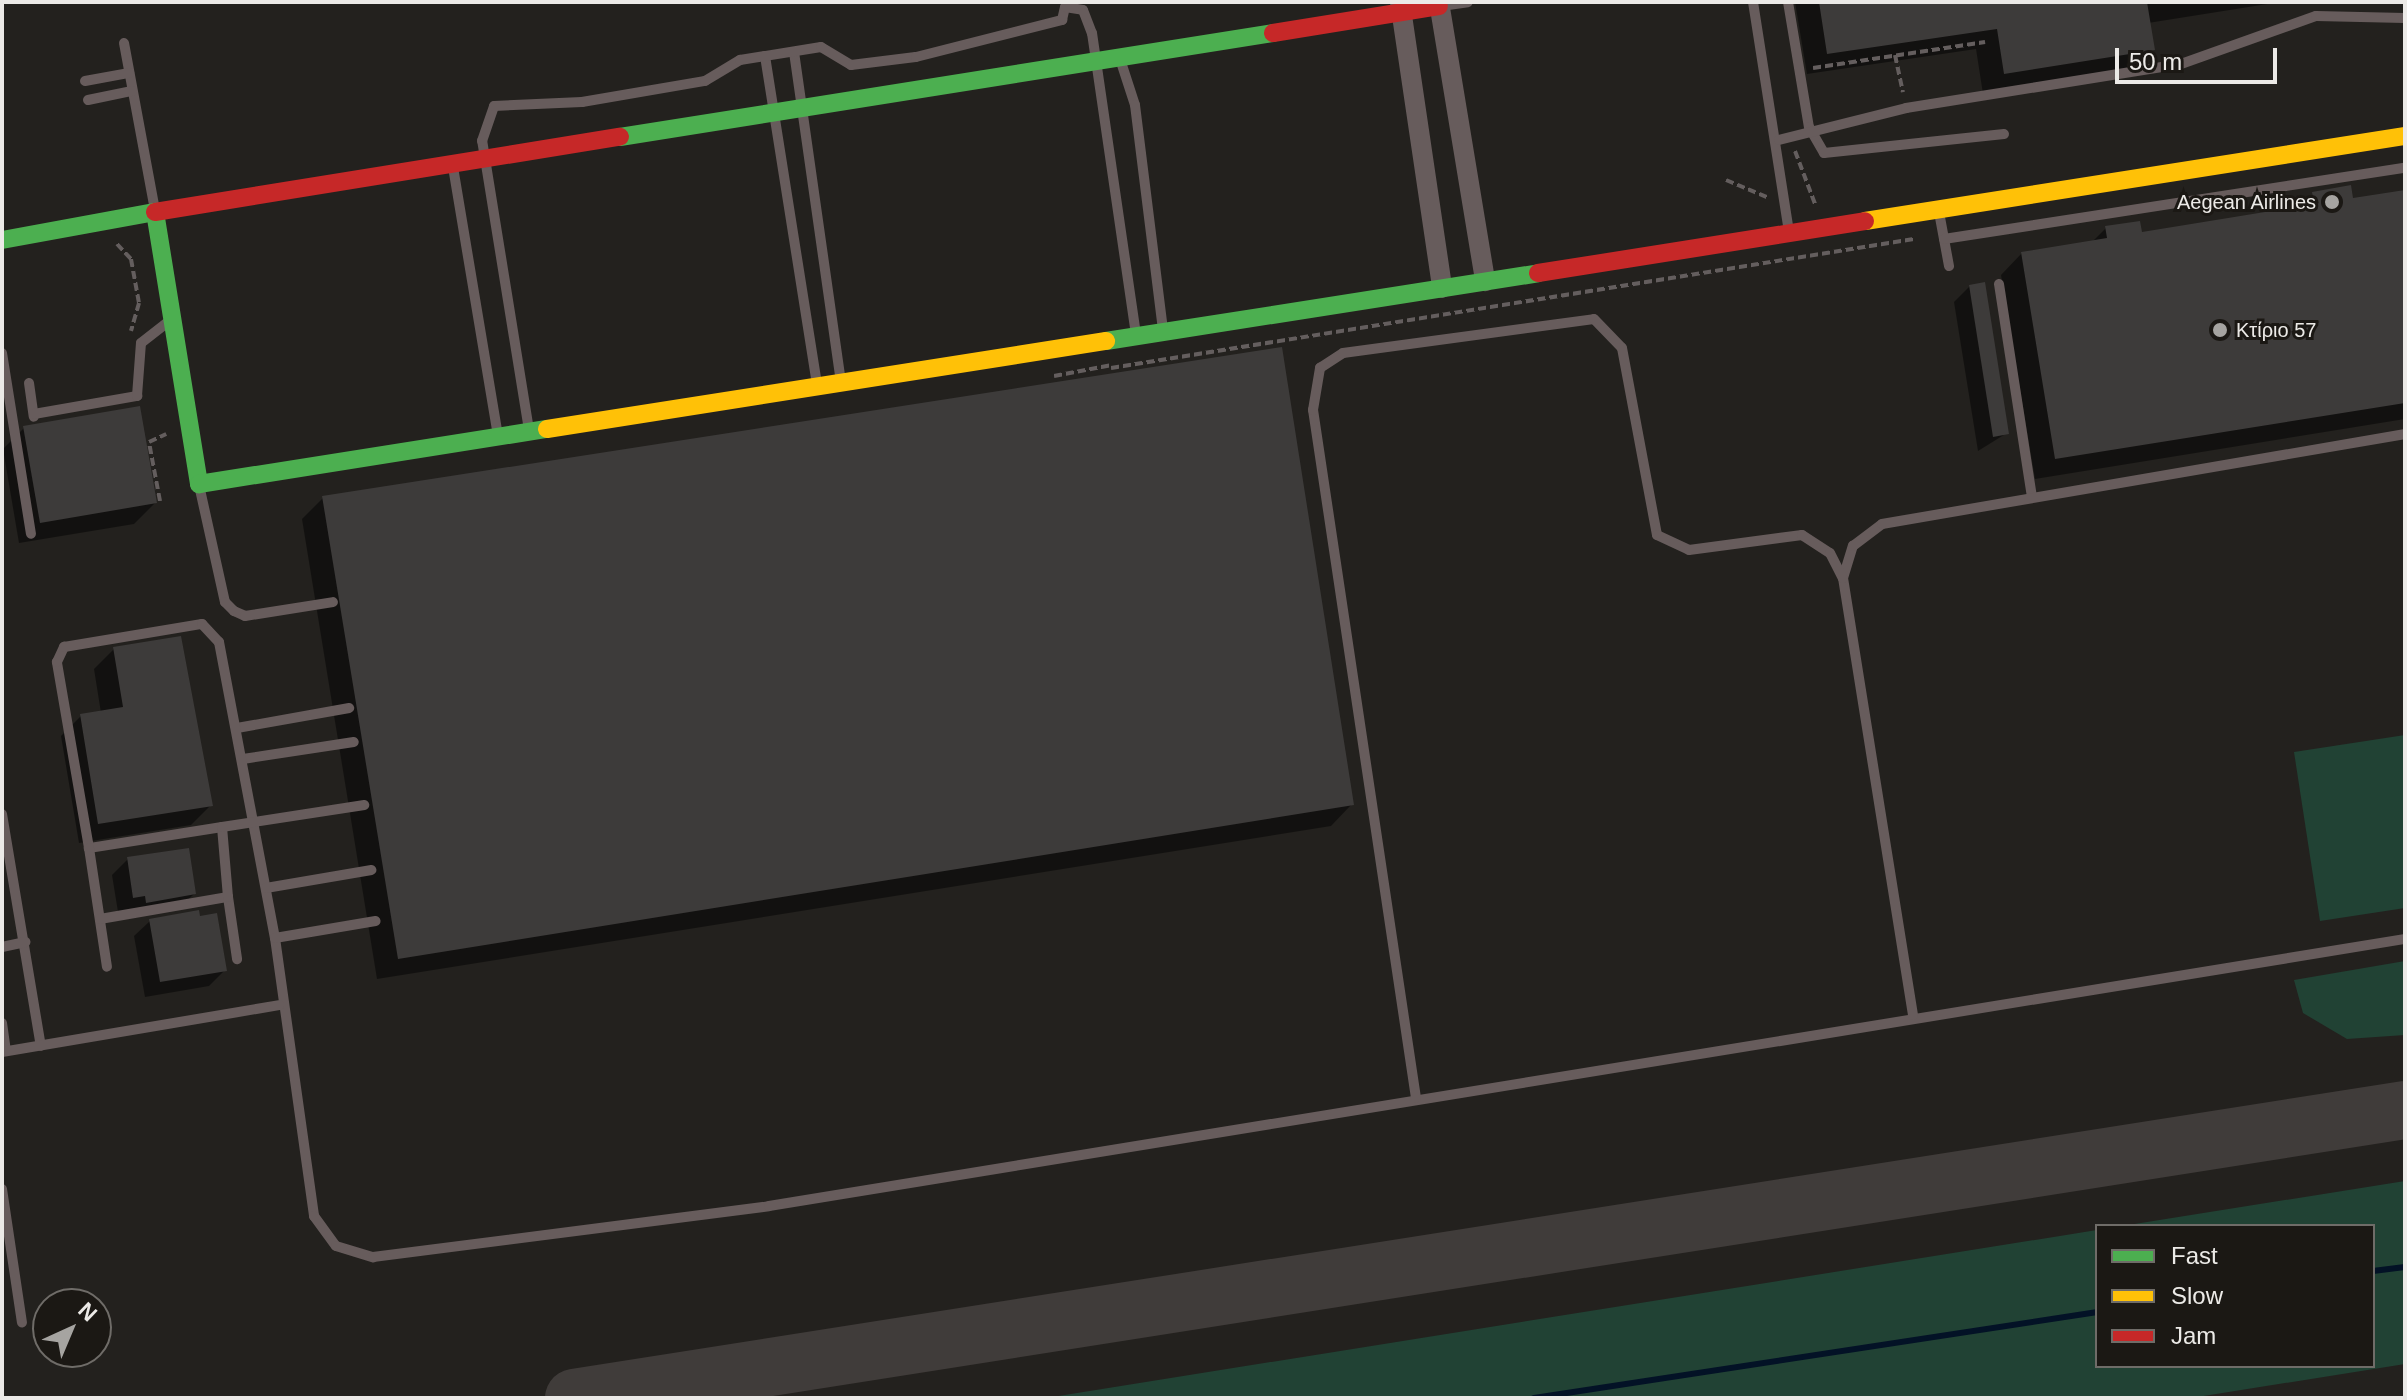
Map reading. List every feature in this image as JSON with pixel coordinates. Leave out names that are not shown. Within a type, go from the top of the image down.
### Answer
[{"type":"street","points":[[2,240],[801,104],[1121,62],[1400,7],[1439,4],[1485,281]]},
{"type":"street","points":[[1400,7],[1442,288]]},
{"type":"street","points":[[155,212],[199,484],[2405,136]]},
{"type":"lane","points":[[1439,4],[1468,2]]},
{"type":"lane","points":[[1753,2],[1779,140],[1789,233]]},
{"type":"lane","points":[[1788,2],[1809,127],[1829,154],[2004,134]]},
{"type":"lane","points":[[529,432],[485,160],[482,131],[494,106],[582,102],[719,78],[740,60],[821,47],[851,65],[916,57],[1001,41],[1062,20],[1065,7],[1088,15],[1136,336]]},
{"type":"lane","points":[[1779,140],[1809,127],[1906,108],[2181,64],[2316,16],[2405,18]]},
{"type":"lane","points":[[124,43],[155,212]]},
{"type":"lane","points":[[794,52],[841,383]]},
{"type":"lane","points":[[765,56],[817,387]]},
{"type":"lane","points":[[1121,62],[1135,105],[1163,332]]},
{"type":"lane","points":[[85,81],[129,73]]},
{"type":"lane","points":[[88,100],[132,91]]},
{"type":"lane","points":[[453,165],[498,437]]},
{"type":"lane","points":[[1944,239],[2405,168]]},
{"type":"lane","points":[[1938,210],[1949,266]]},
{"type":"lane","points":[[1999,284],[2032,496]]},
{"type":"lane","points":[[1416,1098],[1313,410],[1320,368],[1343,353],[1594,319],[1622,348],[1657,535],[1689,550],[1802,535],[1830,553],[1843,578],[1913,1015]]},
{"type":"lane","points":[[29,383],[34,417],[137,396],[138,354],[148,336],[171,320]]},
{"type":"lane","points":[[2,353],[31,534]]},
{"type":"lane","points":[[1843,578],[1853,546],[1882,524],[2405,434]]},
{"type":"lane","points":[[199,484],[225,602],[234,611],[245,616],[333,602]]},
{"type":"lane","points":[[107,967],[57,662],[64,647],[202,624],[219,642],[243,759],[275,938],[279,1005],[314,1216],[354,1256],[769,1206],[1913,1015],[2405,939]]},
{"type":"lane","points":[[237,728],[349,708]]},
{"type":"lane","points":[[243,759],[354,742]]},
{"type":"lane","points":[[89,848],[364,805]]},
{"type":"lane","points":[[2,814],[41,1046]]},
{"type":"lane","points":[[222,827],[237,959]]},
{"type":"lane","points":[[266,888],[371,870]]},
{"type":"lane","points":[[100,919],[228,897]]},
{"type":"lane","points":[[275,938],[376,921]]},
{"type":"lane","points":[[2,947],[25,942]]},
{"type":"lane","points":[[2,1023],[4,1051],[279,1005]]},
{"type":"lane","points":[[2,1189],[22,1323]]},
{"type":"path","points":[[1798,70],[1985,42]]},
{"type":"path","points":[[1895,55],[1906,108]]},
{"type":"path","points":[[1792,136],[1809,197],[1826,204]]},
{"type":"path","points":[[1110,368],[1909,244],[1915,237]]},
{"type":"path","points":[[110,241],[131,259],[139,303],[125,348],[138,354]]},
{"type":"path","points":[[160,501],[149,442],[166,434]]},
{"type":"green space","points":[[2405,735],[2405,908],[2320,921],[2294,752]]},
{"type":"green space","points":[[2405,961],[2405,1035],[2347,1039],[2303,1013],[2294,980]]},
{"type":"green space","points":[[2405,1181],[2405,1364],[2191,1398],[1046,1398],[2095,1230],[2095,1368],[2375,1368],[2375,1224],[2135,1224]]},
{"type":"building","points":[[1819,2],[2147,2],[2155,50],[2004,74],[1997,29],[1827,54]]},
{"type":"building","name":"Κτίριο 57","points":[[2351,185],[2353,198],[2405,190],[2405,403],[2055,459],[2021,252],[2107,238],[2105,226],[2140,221],[2142,232],[2314,204],[2312,192]]},
{"type":"building","points":[[1985,282],[2009,434],[1993,437],[1969,285]]},
{"type":"building","points":[[1282,347],[1354,805],[398,959],[322,496]]},
{"type":"building","points":[[140,406],[157,503],[40,523],[23,426]]},
{"type":"building","points":[[181,636],[213,806],[98,824],[80,714],[123,707],[113,647]]},
{"type":"building","points":[[189,848],[196,894],[146,903],[145,896],[133,898],[127,857]]},
{"type":"building","points":[[199,910],[200,916],[217,913],[227,971],[160,982],[149,919]]},
{"type":"waterway","points":[[2375,1271],[2405,1267]]},
{"type":"waterway","points":[[1534,1398],[2095,1312]]},
{"type":"taxiway","points":[[574,1398],[2405,1110]]},
{"type":"traffic: fast","points":[[620,137],[1273,33]]},
{"type":"traffic: fast","points":[[2,240],[155,212],[199,484],[547,429]]},
{"type":"traffic: fast","points":[[1106,341],[1538,273]]},
{"type":"traffic: slow","points":[[1865,221],[2405,136]]},
{"type":"traffic: slow","points":[[547,429],[1106,341]]},
{"type":"traffic: jam","points":[[1273,33],[1439,6]]},
{"type":"traffic: jam","points":[[155,212],[620,137]]},
{"type":"traffic: jam","points":[[1538,273],[1865,221]]},
{"type":"place","name":"Aegean Airlines","points":[[2332,202]]},
{"type":"place","name":"Κτίριο 57","points":[[2220,330]]}]
